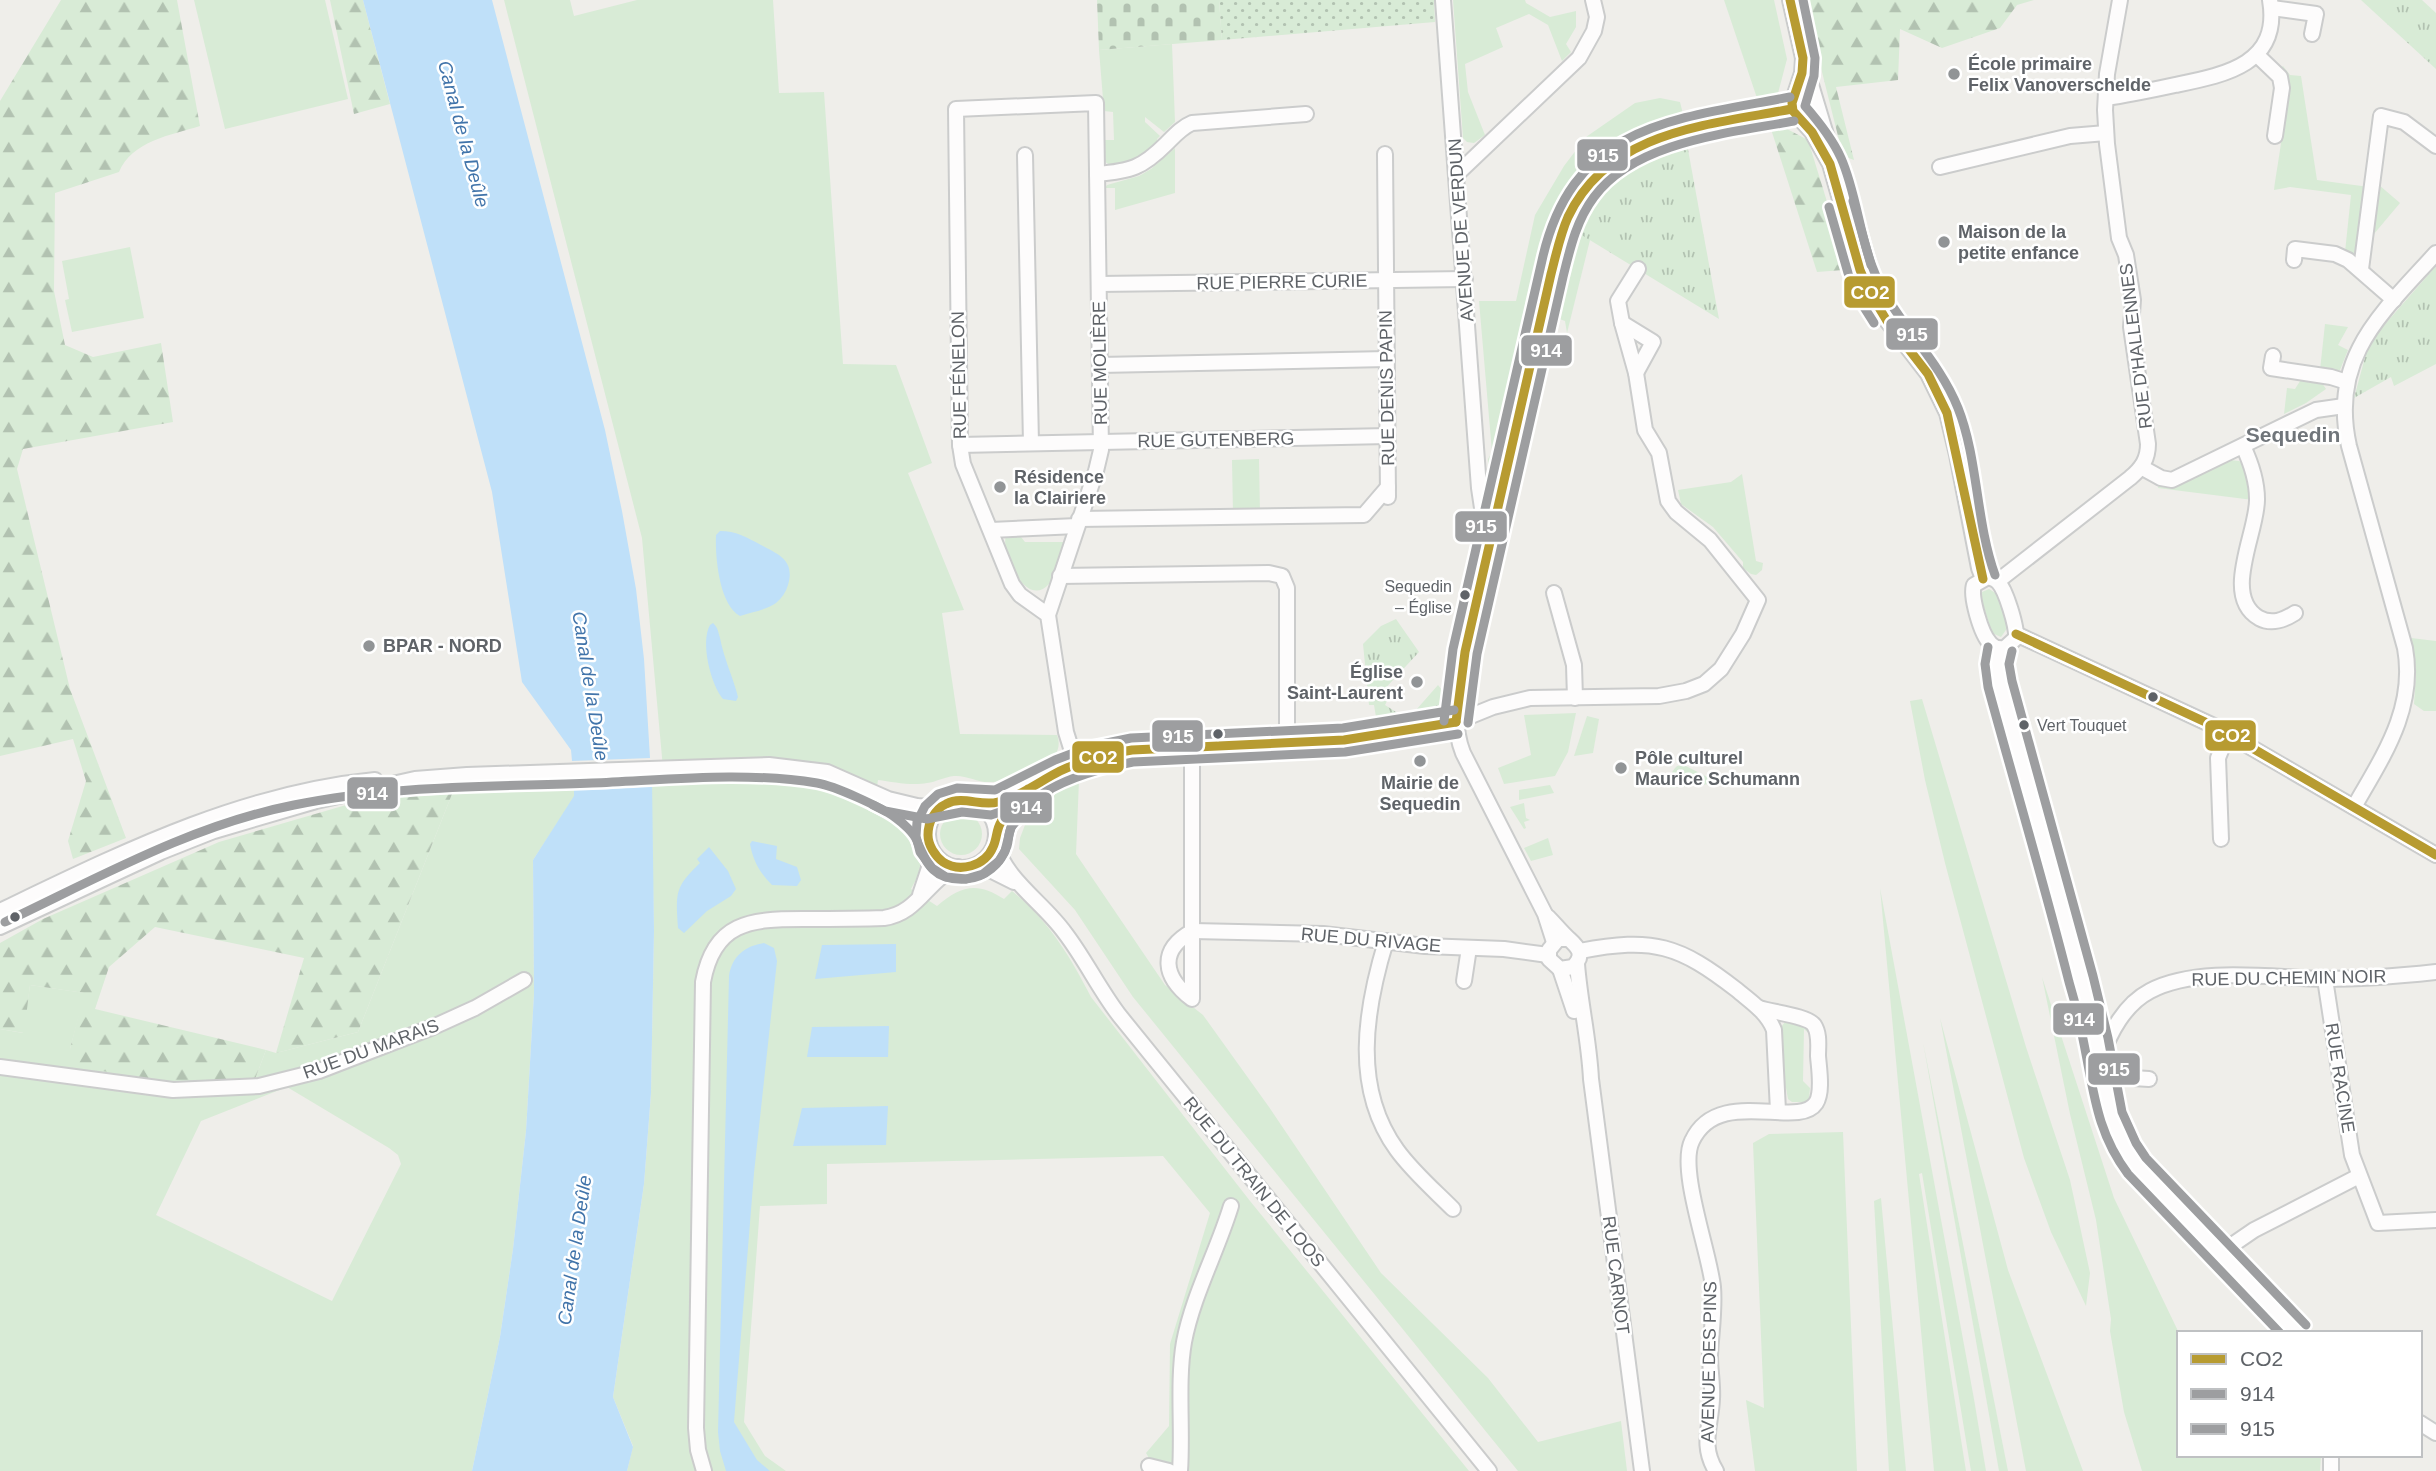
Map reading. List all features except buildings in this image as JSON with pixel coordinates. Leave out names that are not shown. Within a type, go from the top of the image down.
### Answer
[{"type":"street","name":"AVENUE DE VERDUN","points":[[1443,0],[1482,508],[1494,523]]},
{"type":"street","points":[[1456,175],[1579,58],[1594,31],[1597,17],[1593,0]]},
{"type":"street","points":[[1790,0],[1815,104],[1835,164],[1838,191]]},
{"type":"street","name":"RUE D'HALLENNES","points":[[2120,0],[2107,74],[2106,133],[2119,238],[2126,255],[2133,300],[2130,327],[2148,444],[2141,467]]},
{"type":"street","points":[[2106,98],[2218,76],[2244,65],[2257,54],[2268,35],[2272,20],[2271,4],[2316,14],[2312,34]]},
{"type":"street","points":[[2257,54],[2280,77],[2282,88],[2275,136]]},
{"type":"street","points":[[1791,110],[1802,73],[1803,58]]},
{"type":"street","points":[[1791,110],[1803,95],[1809,96],[1815,104]]},
{"type":"street","name":"RUE MOLIÈRE","points":[[956,109],[1096,103],[1101,442],[1096,471],[1048,615]]},
{"type":"street","points":[[1778,1111],[1774,1030],[1771,1022],[1759,1008],[1701,963],[1679,951],[1640,945],[1578,958],[1569,970],[1560,970],[1552,964],[1557,945],[1545,914],[1463,753],[1457,736],[1456,722],[1461,675],[1494,523],[1551,274],[1568,216],[1587,186],[1610,161],[1629,149],[1649,140],[1683,131],[1791,110],[1811,117],[1815,104]]},
{"type":"street","name":"RUE FÉNELON","points":[[956,109],[960,444],[964,464],[1015,589],[1048,615]]},
{"type":"street","points":[[1791,110],[1812,132],[1824,152],[1869,291],[1887,321],[1928,374],[1947,413],[1958,455],[1979,568],[1990,580],[2007,604],[2016,635],[2010,646],[2000,649],[1991,645],[1985,636],[1972,595],[1975,585],[1990,580],[2130,478],[2141,467],[2161,478],[2172,480],[2316,410],[2344,406]]},
{"type":"street","points":[[1097,174],[1121,172],[1143,165],[1192,123],[1306,114]]},
{"type":"street","points":[[2361,270],[2381,116],[2404,122],[2436,146]]},
{"type":"street","points":[[1940,167],[2070,136],[2106,133]]},
{"type":"street","name":"RUE DENIS PAPIN","points":[[1078,523],[1364,515],[1388,492],[1385,154]]},
{"type":"street","points":[[1025,155],[1031,443]]},
{"type":"street","points":[[2294,260],[2295,249],[2334,254],[2348,260],[2394,300]]},
{"type":"street","points":[[2354,807],[2398,726],[2405,697],[2407,666],[2403,639],[2349,446],[2344,406],[2347,382],[2366,335],[2436,253]]},
{"type":"street","points":[[888,799],[928,807],[961,800],[996,803],[1076,764],[1125,751],[1344,740],[1456,722],[1479,711],[1517,701],[1659,696],[1686,691],[1704,684],[1726,663],[1758,600],[1710,540],[1672,507],[1666,495],[1658,453],[1646,429],[1636,373],[1618,301],[1638,270]]},
{"type":"street","name":"RUE PIERRE CURIE","points":[[1099,284],[1465,279]]},
{"type":"street","points":[[1622,324],[1653,342],[1636,373]]},
{"type":"street","points":[[2273,356],[2272,368],[2347,382]]},
{"type":"street","points":[[1100,365],[1387,359]]},
{"type":"street","name":"RUE GUTENBERG","points":[[960,444],[1388,436]]},
{"type":"street","points":[[2244,446],[2255,477],[2257,498],[2255,519],[2243,565],[2242,585],[2245,600],[2253,614],[2267,621],[2280,621],[2295,613]]},
{"type":"street","points":[[1478,460],[1484,475],[1503,484]]},
{"type":"street","points":[[991,530],[1078,523]]},
{"type":"street","points":[[1060,576],[1269,573],[1282,576],[1287,588],[1287,743]]},
{"type":"street","points":[[1554,593],[1574,665],[1575,698]]},
{"type":"street","points":[[1048,615],[1066,732],[1076,764]]},
{"type":"street","points":[[2016,635],[2228,733],[2436,855]]},
{"type":"street","points":[[2000,649],[1997,664],[2000,684],[2093,1023],[2111,1122],[2123,1148],[2137,1166],[2295,1331]]},
{"type":"street","points":[[2221,839],[2218,758],[2228,733]]},
{"type":"street","name":"RUE DU RIVAGE","points":[[1192,747],[1193,931],[1308,933],[1469,948],[1504,949],[1557,945]]},
{"type":"street","points":[[0,911],[140,844],[221,813],[290,793],[372,780],[520,773],[757,765],[820,771],[841,777],[902,807],[929,837],[938,858],[945,863],[962,867]]},
{"type":"street","points":[[0,927],[161,852],[215,831],[316,801],[415,779]]},
{"type":"street","points":[[704,1471],[696,1428],[703,982],[709,958],[725,935],[755,921],[884,918],[905,911],[945,873],[982,861],[1005,814],[1028,789]]},
{"type":"street","points":[[976,803],[991,816],[995,836]]},
{"type":"street","points":[[918,900],[929,868],[929,837],[935,814],[946,804]]},
{"type":"street","name":"RUE DU TRAIN DE LOOS","points":[[995,836],[1005,865],[1024,889],[1056,920],[1100,991],[1489,1471]]},
{"type":"street","name":"RUE DU TRAIN DE LOOS","points":[[962,867],[992,871],[1024,889]]},
{"type":"street","points":[[1386,941],[1375,978],[1368,1018],[1366,1069],[1370,1089],[1383,1124],[1398,1151],[1453,1209]]},
{"type":"street","points":[[1557,945],[1576,943],[1578,958]]},
{"type":"street","points":[[1464,981],[1469,948]]},
{"type":"street","name":"RUE CARNOT","points":[[1578,958],[1578,984],[1589,1039],[1591,1079],[1642,1471]]},
{"type":"street","name":"RUE CARNOT","points":[[1560,970],[1571,999],[1591,1079]]},
{"type":"street","name":"RUE DU CHEMIN NOIR","points":[[2101,1069],[2112,1033],[2130,1007],[2150,990],[2161,986],[2196,978],[2215,977],[2372,978],[2436,972]]},
{"type":"street","name":"RUE RACINE","points":[[2325,979],[2350,1142],[2359,1176],[2378,1223],[2436,1220]]},
{"type":"street","name":"RUE DU MARAIS","points":[[0,1068],[173,1090],[259,1086],[319,1071],[433,1027],[475,1008],[524,980]]},
{"type":"street","name":"AVENUE DES PINS","points":[[1716,1471],[1709,1457],[1706,1439],[1712,1398],[1710,1364],[1713,1284],[1689,1167],[1690,1145],[1696,1133],[1718,1116],[1731,1112],[1803,1112],[1817,1101],[1818,1035],[1810,1021],[1759,1008]]},
{"type":"street","points":[[2101,1069],[2149,1079]]},
{"type":"street","points":[[2219,1254],[2254,1230],[2359,1176]]},
{"type":"street","points":[[1180,1471],[1184,1345],[1194,1301],[1222,1235],[1231,1206]]},
{"type":"street","points":[[1149,1466],[1169,1471]]},
{"type":"green space","points":[[61,0],[177,0],[200,126],[165,136],[143,146],[125,161],[119,172],[55,193],[54,291],[65,345],[93,357],[161,343],[173,422],[23,449],[17,469],[70,689],[126,838],[73,859],[68,841],[86,781],[73,739],[0,756],[0,101]]},
{"type":"green space","points":[[194,0],[325,0],[348,99],[225,129]]},
{"type":"green space","points":[[330,0],[363,0],[390,104],[354,114]]},
{"type":"green space","points":[[504,0],[570,0],[574,16],[637,0],[773,0],[779,93],[824,92],[843,364],[896,365],[932,463],[908,473],[964,610],[942,613],[960,734],[1057,735],[1059,746],[1047,763],[1013,779],[986,782],[954,776],[915,784],[878,780],[874,806],[914,820],[922,868],[911,889],[937,906],[953,894],[969,888],[985,890],[1004,899],[1012,891],[1037,914],[1066,953],[1091,997],[1250,1201],[1469,1471],[1149,1471],[1149,1458],[1146,1453],[1169,1426],[1170,1344],[1210,1213],[1163,1156],[827,1164],[827,1204],[760,1206],[744,1422],[765,1456],[786,1471],[627,1471],[633,1446],[613,1397],[644,1184],[651,1093],[654,931],[651,788],[652,779],[664,779],[642,538]]},
{"type":"green space","points":[[1097,0],[1219,0],[1222,40],[1099,50]]},
{"type":"green space","points":[[1219,0],[1434,0],[1435,22],[1222,40]]},
{"type":"green space","points":[[1453,0],[1525,0],[1550,17],[1576,11],[1576,27],[1566,44],[1571,52],[1562,61],[1548,25],[1529,14],[1496,28],[1503,47],[1465,64],[1468,92],[1485,135],[1474,143],[1463,138]]},
{"type":"green space","points":[[1724,0],[1774,0],[1787,59],[1777,97],[1759,104]]},
{"type":"green space","points":[[1804,0],[2034,0],[2017,5],[2000,28],[1942,48],[1900,29],[1898,80],[1836,87],[1854,160],[1843,156]]},
{"type":"green space","points":[[2361,0],[2422,0],[2436,13],[2436,69]]},
{"type":"green space","points":[[1172,44],[1175,122],[1164,132],[1145,117],[1145,122],[1160,136],[1157,139],[1158,145],[1139,160],[1111,166],[1104,161],[1104,140],[1114,140],[1113,112],[1104,111],[1099,50]]},
{"type":"green space","points":[[2283,66],[2290,75],[2301,76],[2317,180],[2369,187],[2358,259],[2345,252],[2351,195],[2290,187],[2274,190],[2285,108]]},
{"type":"green space","points":[[1660,98],[1680,102],[1685,122],[1645,133],[1613,148],[1589,168],[1570,192],[1555,220],[1535,286],[1497,466],[1489,469],[1488,459],[1492,452],[1479,301],[1516,301],[1535,215],[1564,166],[1586,137],[1635,103]]},
{"type":"green space","points":[[1770,126],[1787,129],[1808,140],[1845,260],[1843,270],[1817,272]]},
{"type":"green space","points":[[1687,144],[1719,319],[1575,231],[1593,199],[1619,172],[1651,153]]},
{"type":"green space","points":[[1678,145],[1590,240],[1567,333],[1565,321],[1554,317],[1570,249],[1587,208],[1616,174],[1637,159]]},
{"type":"green space","points":[[1175,148],[1175,193],[1115,210],[1115,188],[1105,188],[1107,185],[1139,176]]},
{"type":"green space","points":[[2379,171],[2379,185],[2400,203],[2368,241]]},
{"type":"green space","points":[[130,247],[144,318],[72,332],[65,300],[69,299],[62,261]]},
{"type":"green space","points":[[2436,266],[2436,364],[2394,386],[2391,377],[2354,398],[2367,350],[2379,331]]},
{"type":"green space","points":[[2325,324],[2348,327],[2338,345],[2348,350],[2340,370],[2320,370]]},
{"type":"green space","points":[[2302,378],[2320,380],[2326,389],[2284,414],[2287,388],[2295,389]]},
{"type":"green space","points":[[1259,459],[1260,514],[1233,514],[1232,460]]},
{"type":"green space","points":[[2230,460],[2245,465],[2253,500],[2158,488],[2159,483],[2179,483]]},
{"type":"green space","points":[[1742,474],[1756,561],[1763,563],[1762,570],[1756,575],[1743,568],[1743,562],[1713,527],[1681,504],[1678,490],[1731,482]]},
{"type":"green space","points":[[1017,532],[1025,542],[1064,542],[1055,575],[1049,584],[1040,590],[1032,590],[1024,584],[1011,565],[1005,544],[1006,536]]},
{"type":"green space","points":[[1989,589],[1997,594],[2008,627],[2001,637],[1992,633],[1981,598],[1982,592]]},
{"type":"green space","points":[[1396,619],[1419,652],[1381,693],[1388,699],[1385,705],[1396,712],[1409,715],[1438,685],[1445,694],[1442,706],[1435,715],[1377,723],[1374,705],[1369,705],[1363,644],[1381,626]]},
{"type":"green space","points":[[2411,638],[2436,641],[2436,711],[2424,711],[2414,704],[2416,673]]},
{"type":"green space","points":[[1922,699],[2026,1047],[2070,1180],[2090,1273],[2086,1306],[2051,1232],[2024,1158],[1925,780],[1910,701]]},
{"type":"green space","points":[[1576,713],[1568,752],[1555,776],[1504,784],[1498,768],[1531,755],[1524,715]]},
{"type":"green space","points":[[1587,716],[1599,719],[1593,753],[1574,756]]},
{"type":"green space","points":[[1684,765],[1719,783],[1670,788],[1673,771],[1677,766]]},
{"type":"green space","points":[[1079,780],[1076,854],[1165,985],[1203,1015],[1381,1273],[1488,1378],[1538,1442],[1621,1421],[1627,1471],[1518,1471],[1133,997],[1075,910],[1019,849],[1020,838],[1033,804]]},
{"type":"green space","points":[[574,781],[575,796],[533,860],[534,994],[526,1131],[500,1337],[472,1471],[0,1471],[0,1029],[23,1033],[30,985],[85,993],[70,1049],[249,1095],[266,1050],[276,1053],[358,1032],[454,789]],"holes":[[[287,1087],[398,1155],[401,1164],[332,1301],[156,1215],[201,1121]]]},
{"type":"green space","points":[[1550,785],[1554,793],[1519,800],[1519,790]]},
{"type":"green space","points":[[454,789],[358,1032],[276,1053],[304,958],[155,927],[109,967],[95,1009],[266,1050],[249,1095],[78,1067],[70,1049],[84,993],[30,985],[24,1033],[0,1029],[0,943],[43,919],[219,842],[353,803]]},
{"type":"green space","points":[[1524,803],[1526,818],[1530,820],[1524,822],[1524,829],[1510,807]]},
{"type":"green space","points":[[961,813],[976,819],[982,834],[976,849],[961,855],[946,849],[940,834],[946,819]]},
{"type":"green space","points":[[1548,838],[1553,855],[1531,861],[1524,848]]},
{"type":"green space","points":[[1880,888],[1986,1471],[1971,1471],[1922,1173],[1919,1174],[1966,1471],[1934,1471]]},
{"type":"green space","points":[[2042,977],[2114,1198],[2178,1331],[2177,1457],[2321,1457],[2320,1471],[2142,1471],[2124,1412],[2110,1331],[2111,1319],[2096,1220],[2070,1114]]},
{"type":"green space","points":[[1940,1018],[2008,1270],[2083,1471],[2026,1471]]},
{"type":"green space","points":[[1791,1021],[1804,1026],[1813,1037],[1804,1029],[1803,1081],[1810,1088],[1806,1102],[1792,1102],[1782,1085],[1781,1027],[1785,1022]]},
{"type":"green space","points":[[1923,1042],[2008,1471],[1999,1471]]},
{"type":"green space","points":[[1843,1132],[1857,1471],[1755,1471],[1746,1400],[1764,1408],[1753,1143],[1769,1134]]},
{"type":"green space","points":[[1881,1198],[1906,1471],[1889,1471],[1874,1201]]},
{"type":"water","name":"Canal de la Deûle","points":[[363,0],[492,0],[605,430],[622,511],[636,589],[644,659],[650,758],[572,761],[571,750],[522,682],[492,492]]},
{"type":"water","points":[[720,531],[746,537],[774,552],[788,564],[788,585],[776,603],[740,616],[733,610],[723,591],[716,555],[716,535]]},
{"type":"water","points":[[713,623],[718,630],[736,690],[736,701],[723,699],[711,674],[706,642],[707,632]]},
{"type":"water","name":"Canal de la Deûle","points":[[652,779],[654,931],[651,1093],[644,1184],[613,1397],[633,1447],[627,1471],[472,1471],[500,1337],[526,1131],[534,994],[533,860],[574,796],[574,781]]},
{"type":"water","points":[[752,841],[777,846],[776,859],[797,867],[801,880],[797,886],[772,885],[755,861],[750,844]]},
{"type":"water","points":[[709,847],[728,871],[736,889],[731,896],[707,911],[684,933],[678,928],[678,892],[685,879],[700,863],[697,859]]},
{"type":"water","points":[[764,943],[774,948],[777,961],[754,1173],[734,1422],[757,1460],[770,1471],[726,1471],[718,1432],[729,976],[740,953]]},
{"type":"water","points":[[896,944],[896,972],[815,979],[822,945]]},
{"type":"water","points":[[889,1026],[888,1057],[807,1057],[812,1027]]},
{"type":"water","points":[[888,1106],[886,1145],[793,1146],[802,1108]]},
{"type":"transit line","name":"CO2","points":[[1790,0],[1803,58],[1802,73],[1792,103],[1793,111],[1812,132],[1830,164],[1860,270],[1869,291],[1887,321],[1928,374],[1947,413],[1983,579]]},
{"type":"transit line","name":"915","points":[[1803,0],[1815,58],[1814,76],[1805,106],[1825,130],[1841,158],[1880,285],[1938,371],[1958,408],[1970,448],[1984,534],[1995,575]]},
{"type":"transit line","name":"915","points":[[1444,721],[1453,649],[1543,256],[1558,212],[1579,178],[1605,153],[1635,135],[1707,112],[1790,97]]},
{"type":"transit line","name":"CO2","points":[[1456,722],[1465,652],[1551,274],[1568,217],[1586,188],[1608,166],[1635,149],[1664,136],[1695,127],[1792,109]]},
{"type":"transit line","name":"914","points":[[1468,723],[1477,654],[1563,277],[1574,236],[1583,216],[1594,197],[1612,178],[1634,163],[1658,152],[1685,142],[1794,121]]},
{"type":"transit line","name":"914","points":[[1853,201],[1871,265]]},
{"type":"transit line","name":"914","points":[[1829,207],[1848,273]]},
{"type":"transit line","name":"914","points":[[1849,276],[1874,323]]},
{"type":"transit line","name":"CO2","points":[[2016,634],[2216,727],[2436,855]]},
{"type":"transit line","name":"914","points":[[1988,647],[1985,664],[1988,687],[2040,871],[2075,1005],[2098,1112],[2109,1143],[2128,1174],[2278,1331]]},
{"type":"transit line","name":"915","points":[[2012,651],[2009,664],[2012,681],[2093,976],[2122,1112],[2146,1158],[2306,1325]]},
{"type":"transit line","name":"915","points":[[1037,798],[1011,827],[1005,851],[999,861],[983,874],[966,879],[946,877],[932,868],[920,852],[916,836],[917,822],[925,806],[938,794],[957,788],[995,790],[1055,760],[1092,746],[1131,738],[1343,728],[1454,710]]},
{"type":"transit line","name":"CO2","points":[[1028,789],[1024,793],[1013,804],[1003,817],[993,847],[984,859],[971,866],[957,867],[943,862],[935,853],[929,843],[928,830],[933,816],[942,806],[959,801],[998,802],[1069,767],[1104,756],[1132,750],[1344,740],[1456,722]]},
{"type":"transit line","name":"914","points":[[5,922],[182,839],[256,814],[331,798],[405,790],[704,777],[789,779],[817,783],[846,792],[889,813],[913,835],[933,870],[946,877],[966,879],[980,876],[996,864],[1008,844],[1013,824],[1032,802],[1069,780],[1095,771],[1133,762],[1345,752],[1458,734]]},
{"type":"transit line","name":"914","points":[[873,805],[885,811],[927,819],[962,812],[991,815],[1024,804],[1049,791]]},
{"type":"place","name":"École primaire Felix Vanoverschelde","points":[[1954,74]]},
{"type":"place","name":"Maison de la petite enfance","points":[[1944,242]]},
{"type":"place","name":"Résidence la Clairiere","points":[[1000,487]]},
{"type":"place","name":"Sequedin – Église","points":[[1465,595]]},
{"type":"place","name":"BPAR - NORD","points":[[369,646]]},
{"type":"place","name":"Église Saint-Laurent","points":[[1417,682]]},
{"type":"place","name":"Vert Touquet","points":[[2024,725]]},
{"type":"place","name":"Mairie de Sequedin","points":[[1420,761]]},
{"type":"place","name":"Pôle culturel Maurice Schumann","points":[[1621,768]]},
{"type":"district","name":"Sequedin","points":[[2293,435]]}]
